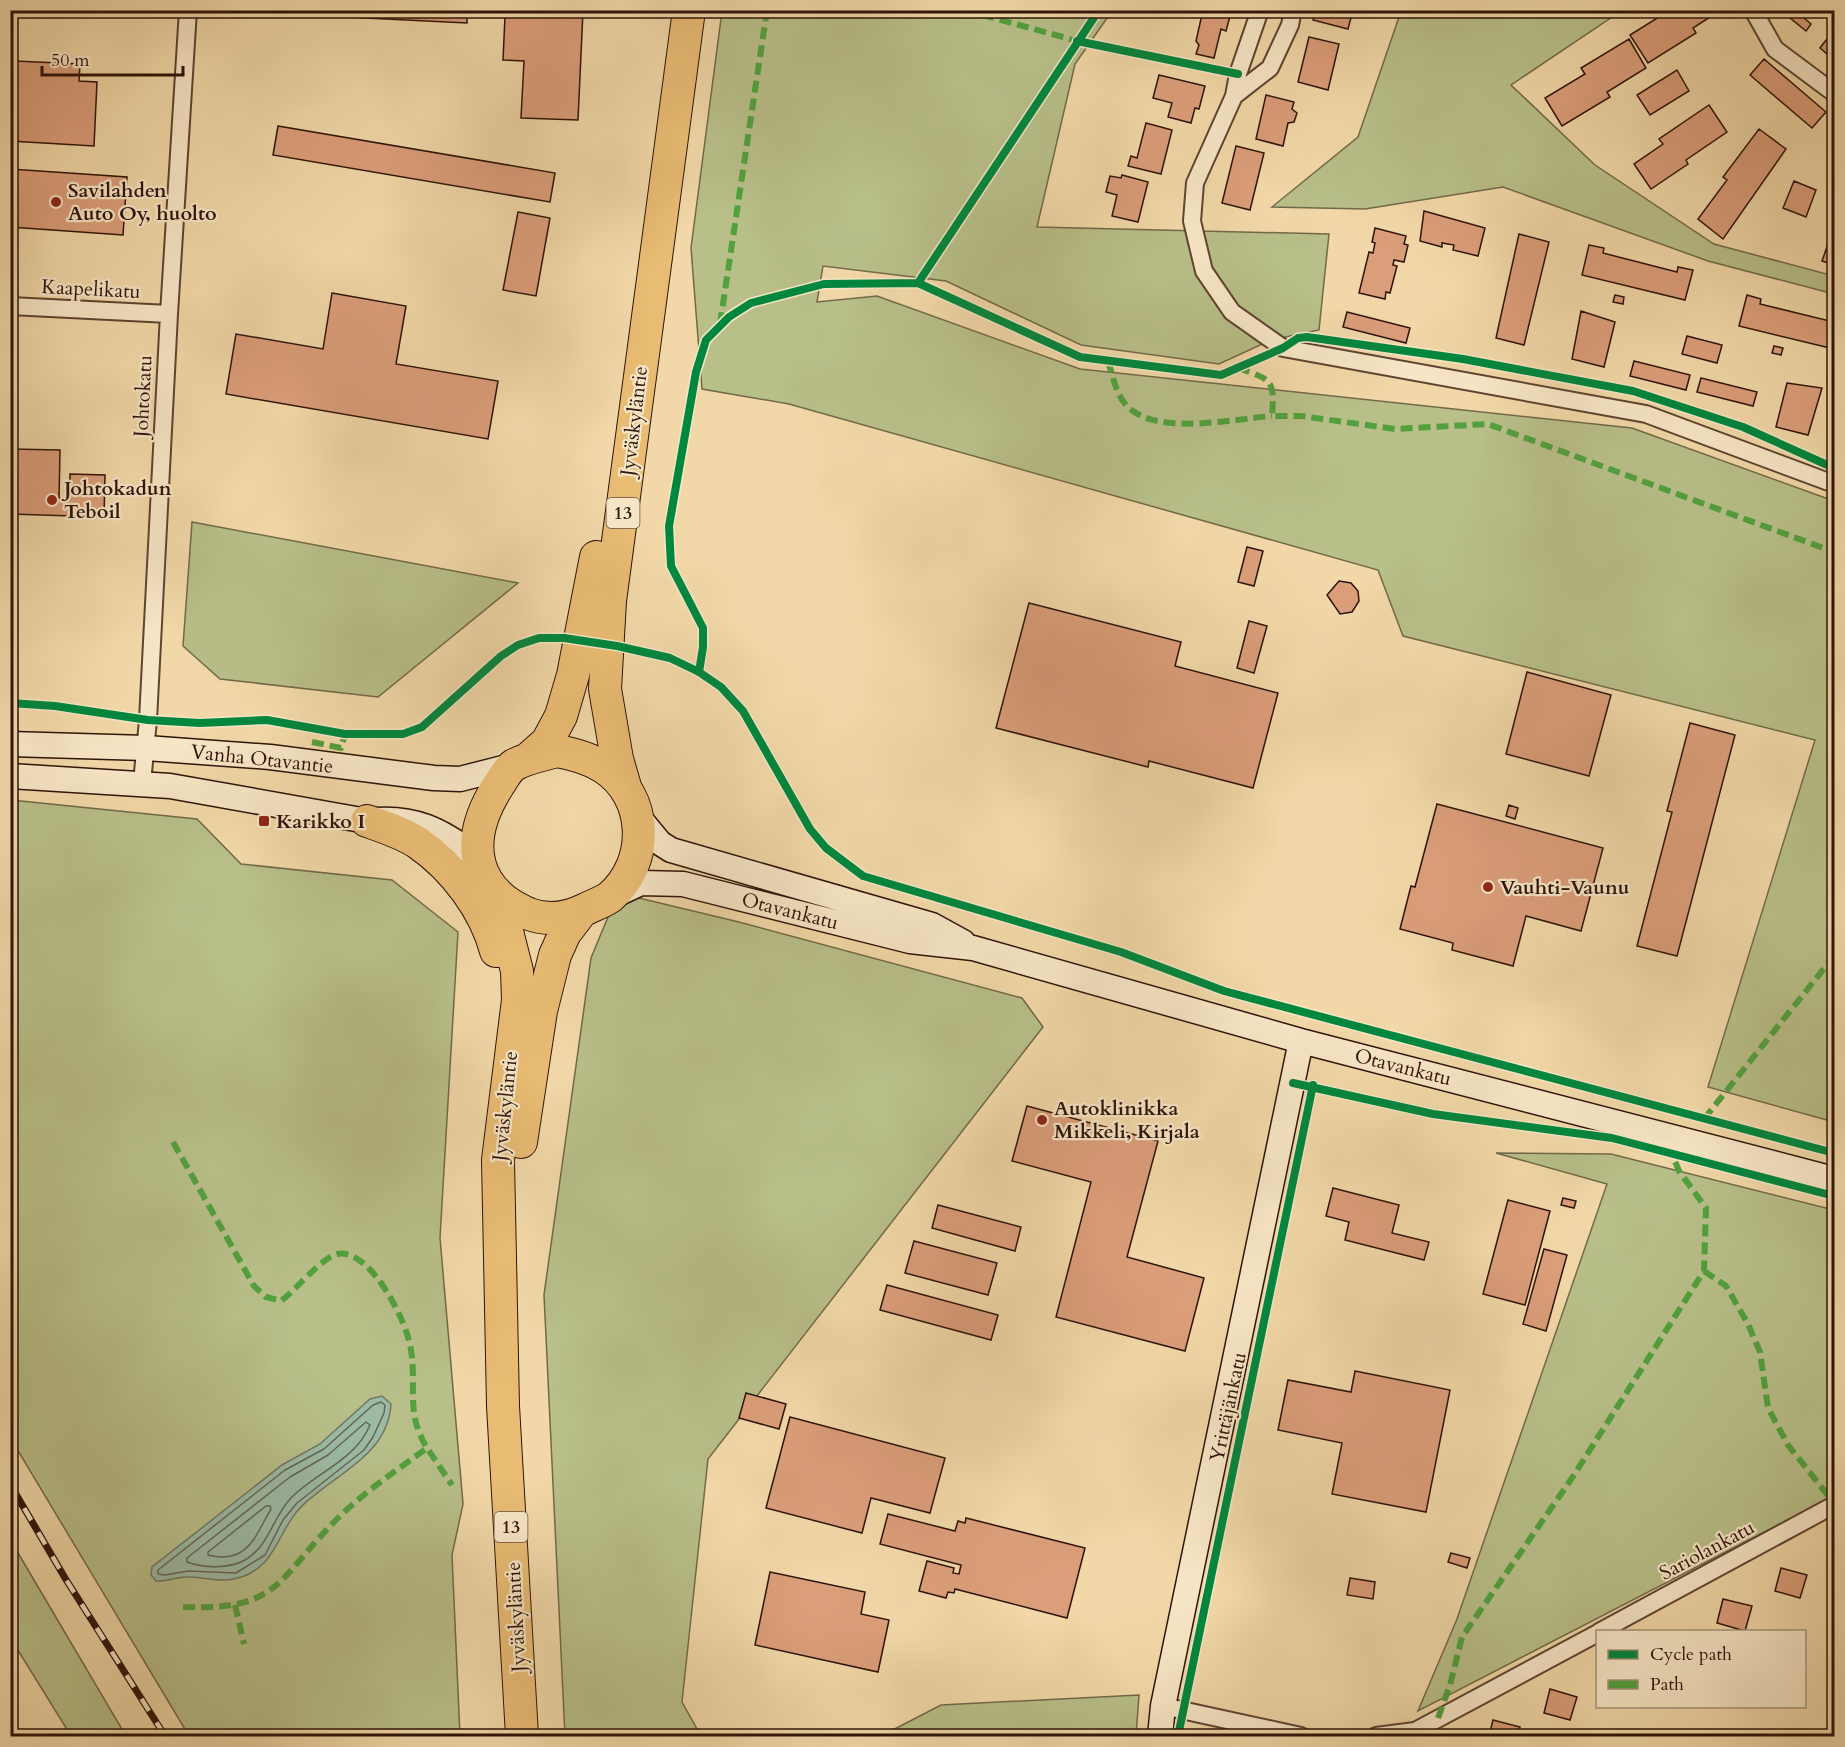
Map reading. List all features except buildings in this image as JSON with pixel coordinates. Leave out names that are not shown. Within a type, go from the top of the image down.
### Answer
[{"type":"highway","name":"Jyväskyläntie","points":[[631,802],[617,759],[605,689],[610,601],[689,10]]},
{"type":"highway","name":"Jyväskyläntie","points":[[520,763],[547,742],[555,730],[573,675],[644,336]]},
{"type":"highway","points":[[520,763],[557,751],[579,755],[605,768],[631,802]]},
{"type":"highway","name":"13","points":[[520,763],[487,803],[479,827],[478,858],[486,878],[498,896],[517,909],[539,918],[561,917],[581,912],[609,898],[627,877],[640,841],[631,802]]},
{"type":"highway","points":[[366,820],[416,842],[431,853],[454,876],[477,906],[492,936],[501,969],[505,1004],[513,1030]]},
{"type":"highway","name":"Jyväskyläntie","points":[[498,896],[517,971],[518,1000],[498,1160],[500,1318],[522,1737]]},
{"type":"highway","name":"Jyväskyläntie","points":[[500,1318],[525,1112],[542,1011],[555,955],[565,933],[581,912]]},
{"type":"main road","name":"Vanha Otavantie","points":[[10,744],[146,748],[270,757],[434,778],[460,779],[520,763]]},
{"type":"main road","name":"Vanha Otavantie","points":[[10,776],[142,783],[366,820],[391,818],[433,828],[478,858]]},
{"type":"main road","name":"Otavankatu","points":[[631,802],[660,843],[671,850],[932,925],[973,948]]},
{"type":"main road","name":"Otavankatu","points":[[609,898],[641,883],[683,884],[910,940],[973,948],[1301,1041],[1834,1179]]},
{"type":"main road","name":"Yrittäjänkatu","points":[[1160,1737],[1163,1706],[1301,1041]]},
{"type":"street","name":"Johtokatu","points":[[142,783],[146,748],[188,10]]},
{"type":"street","points":[[1260,10],[1238,74],[1234,96],[1195,183],[1192,220],[1204,271],[1232,312],[1283,348],[1646,414],[1834,484]]},
{"type":"street","points":[[1234,96],[1270,68],[1290,25],[1293,10]]},
{"type":"street","points":[[1753,10],[1775,49],[1834,93]]},
{"type":"street","name":"Kaapelikatu","points":[[10,306],[169,314]]},
{"type":"street","name":"Sariolankatu","points":[[1602,1630],[1834,1505]]},
{"type":"street","name":"Sariolankatu","points":[[1376,1737],[1417,1734],[1596,1633]]},
{"type":"street","points":[[1163,1706],[1301,1737]]},
{"type":"green space","points":[[722,11],[1112,11],[1075,64],[1037,227],[1329,234],[1319,330],[1271,340],[1219,364],[1081,345],[946,281],[823,266],[817,302],[877,296],[1080,369],[1632,428],[1834,501],[1834,1122],[1708,1087],[1815,740],[1403,636],[1378,570],[789,404],[702,389],[691,248]]},
{"type":"green space","points":[[1401,11],[1621,11],[1511,85],[1595,165],[1714,244],[1834,276],[1834,294],[1708,261],[1503,187],[1365,209],[1272,207],[1358,137]]},
{"type":"green space","points":[[192,522],[518,583],[378,697],[220,679],[183,646]]},
{"type":"green space","points":[[11,800],[197,819],[241,864],[392,880],[458,932],[440,1238],[463,1504],[452,1555],[460,1736],[189,1736],[11,1439]]},
{"type":"green space","points":[[618,893],[739,922],[1022,998],[1043,1027],[708,1459],[682,1702],[701,1736],[565,1736],[544,1295],[591,958]]},
{"type":"green space","points":[[1496,1153],[1611,1154],[1834,1210],[1834,1496],[1418,1711],[1457,1619],[1607,1184]]},
{"type":"green space","points":[[11,1541],[126,1736],[71,1736],[11,1639]]},
{"type":"green space","points":[[1139,1695],[1136,1736],[881,1736],[941,1705]]},
{"type":"water","points":[[382,1396],[391,1404],[388,1422],[380,1438],[356,1464],[300,1508],[292,1517],[268,1558],[251,1573],[226,1580],[187,1577],[156,1581],[151,1575],[152,1567],[282,1465],[320,1444],[370,1399]]},
{"type":"railway","points":[[10,1484],[65,1578],[165,1736]]},
{"type":"marked path","points":[[720,324],[767,10]]},
{"type":"marked path","points":[[965,10],[1077,41]]},
{"type":"marked path","points":[[1108,361],[1115,386],[1121,397],[1128,407],[1141,416],[1158,421],[1197,424],[1272,416]]},
{"type":"marked path","points":[[1238,368],[1258,375],[1268,382],[1273,394],[1272,416],[1301,416],[1395,429],[1488,424],[1834,552]]},
{"type":"marked path","points":[[312,742],[341,748],[345,734]]},
{"type":"marked path","points":[[1704,1119],[1834,956]]},
{"type":"marked path","points":[[173,1142],[254,1286],[266,1297],[281,1301],[324,1261],[337,1254],[350,1255],[362,1262],[374,1274],[395,1306],[408,1338],[413,1364],[413,1400],[416,1423],[427,1448]]},
{"type":"marked path","points":[[1438,1718],[1450,1685],[1462,1637],[1572,1478],[1704,1271],[1706,1208],[1679,1171],[1672,1154]]},
{"type":"marked path","points":[[1704,1271],[1726,1286],[1748,1324],[1760,1352],[1768,1408],[1788,1445],[1834,1503]]},
{"type":"marked path","points":[[183,1607],[215,1607],[259,1597],[274,1587],[347,1509],[427,1448],[452,1485]]},
{"type":"marked path","points":[[235,1605],[244,1644]]},
{"type":"cycle path","points":[[918,283],[1099,10]]},
{"type":"cycle path","points":[[1077,41],[1238,74]]},
{"type":"cycle path","points":[[699,672],[703,628],[671,566],[669,526],[696,372],[706,340],[729,317],[751,303],[824,284],[918,283],[1080,357],[1221,375],[1283,348],[1298,338],[1307,337],[1463,359],[1633,391],[1743,427],[1834,468]]},
{"type":"cycle path","points":[[10,703],[55,706],[148,720],[200,723],[267,720],[345,734],[403,734],[422,727],[501,656],[518,645],[539,638],[564,638],[617,646],[670,658],[699,672],[721,687],[743,711],[810,829],[826,848],[863,876],[1121,952],[1224,991],[1834,1153]]},
{"type":"cycle path","points":[[1293,1083],[1433,1114],[1612,1138],[1834,1196]]},
{"type":"cycle path","points":[[1178,1736],[1313,1085]]},
{"type":"place","name":"Savilahden Auto Oy, huolto","points":[[56,202]]},
{"type":"place","name":"Johtokadun Teboil","points":[[52,500]]},
{"type":"place","name":"Karikko I","points":[[264,821]]},
{"type":"place","name":"Vauhti-Vaunu","points":[[1488,887]]},
{"type":"place","name":"Autoklinikka Mikkeli, Kirjala","points":[[1042,1120]]}]
